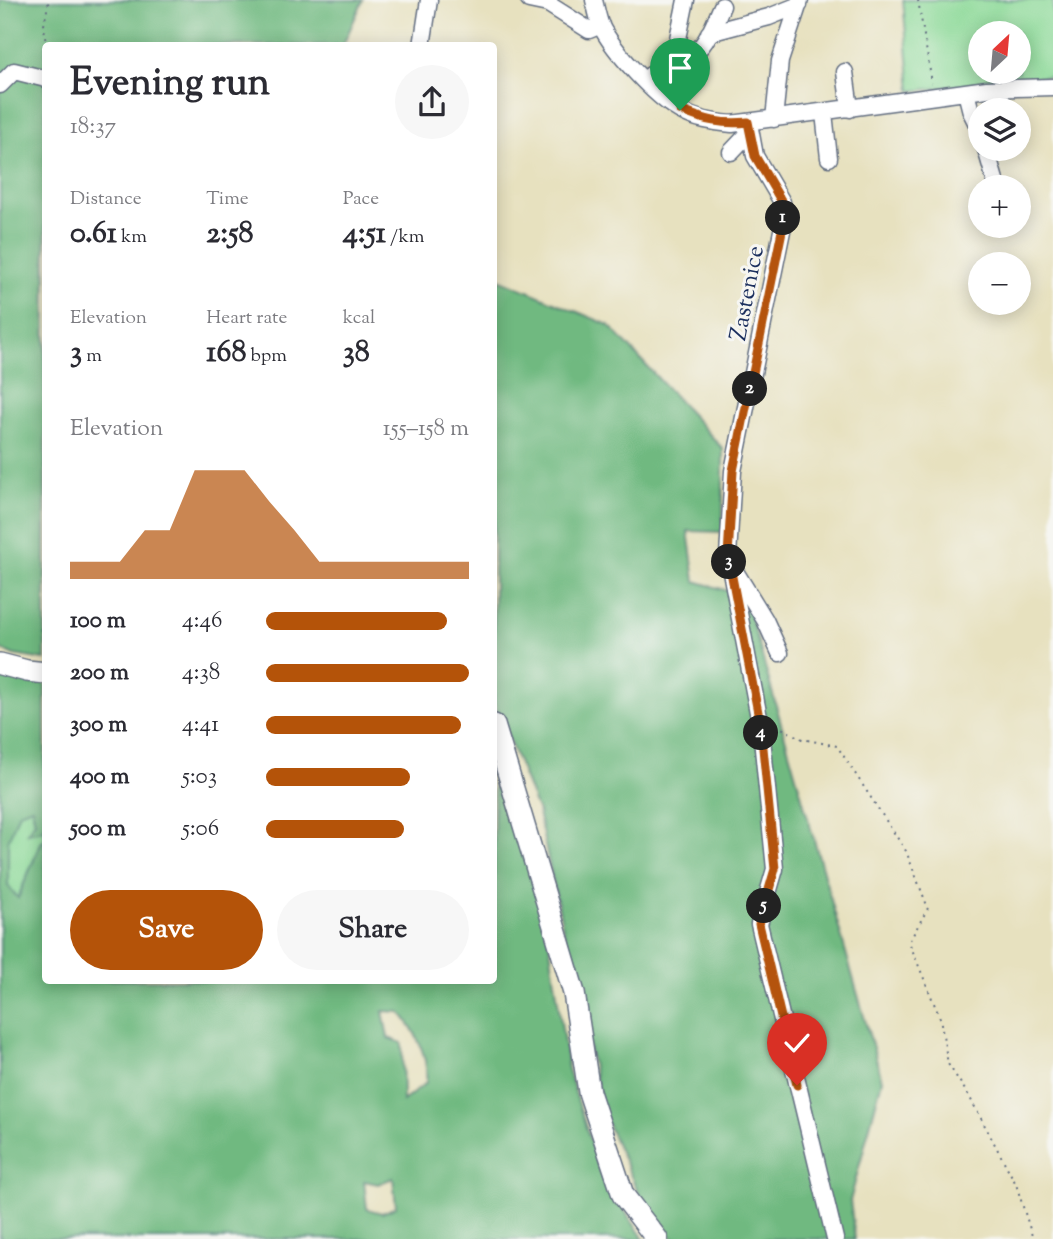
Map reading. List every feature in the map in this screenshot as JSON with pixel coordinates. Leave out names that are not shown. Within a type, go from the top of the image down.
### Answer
[{"type":"main road","points":[[0,664],[42,673]]},
{"type":"main road","points":[[497,734],[574,993],[589,1092],[623,1195],[657,1239]]},
{"type":"street","points":[[423,42],[429,0]]},
{"type":"street","points":[[529,0],[548,4],[589,30],[601,25]]},
{"type":"street","points":[[594,0],[601,25],[623,57],[659,95],[680,110],[704,121],[749,127],[774,119],[987,89],[1053,87]]},
{"type":"street","points":[[674,58],[686,0]]},
{"type":"street","points":[[709,33],[769,17],[800,2]]},
{"type":"street","points":[[774,119],[780,61],[800,2]]},
{"type":"street","points":[[645,79],[674,58],[691,56],[700,51],[722,6]]},
{"type":"street","points":[[0,85],[14,71],[42,78]]},
{"type":"street","points":[[845,72],[850,109]]},
{"type":"street","points":[[966,92],[968,100]]},
{"type":"street","points":[[824,113],[829,158]]},
{"type":"street","points":[[731,152],[749,127]]},
{"type":"street","name":"Zastenice","points":[[749,127],[755,156],[782,202],[784,221],[733,471],[729,563],[758,715],[775,869],[759,924],[835,1239]]},
{"type":"street","points":[[729,563],[765,620],[780,653]]},
{"type":"path","points":[[46,42],[44,25],[49,0]]},
{"type":"path","points":[[918,0],[934,97]]},
{"type":"path","points":[[758,715],[802,739],[837,746],[906,851],[928,908],[909,942],[940,1018],[948,1064],[969,1096],[1017,1184],[1033,1239]]},
{"type":"green space","points":[[0,0],[363,0],[344,42],[42,42],[42,660],[14,655],[0,649]]},
{"type":"green space","points":[[903,0],[1053,0],[1053,76],[1031,78],[1031,21],[968,21],[968,84],[977,84],[911,91]]},
{"type":"green space","points":[[497,278],[609,325],[723,449],[723,532],[688,531],[695,581],[745,596],[882,1080],[850,1201],[855,1239],[674,1239],[639,1194],[603,1114],[538,812],[497,710]]},
{"type":"green space","points":[[0,674],[42,683],[42,830],[27,833],[35,821],[32,807],[19,812],[8,841],[8,886],[18,898],[42,842],[42,984],[497,984],[497,741],[540,881],[568,1069],[601,1176],[644,1239],[0,1239]],"holes":[[[383,1011],[400,1012],[420,1045],[426,1074],[426,1083],[403,1101],[402,1043],[388,1038]],[[393,1178],[396,1207],[382,1213],[367,1209],[364,1181],[378,1184]]]},
{"type":"green space","points":[[32,806],[35,821],[42,830],[42,842],[18,898],[8,886],[8,841],[18,812]]},
{"type":"route","points":[[680,110],[704,121],[732,124],[748,122],[755,156],[782,202],[784,221],[733,471],[728,556],[761,728],[775,869],[759,924],[797,1085]]}]
